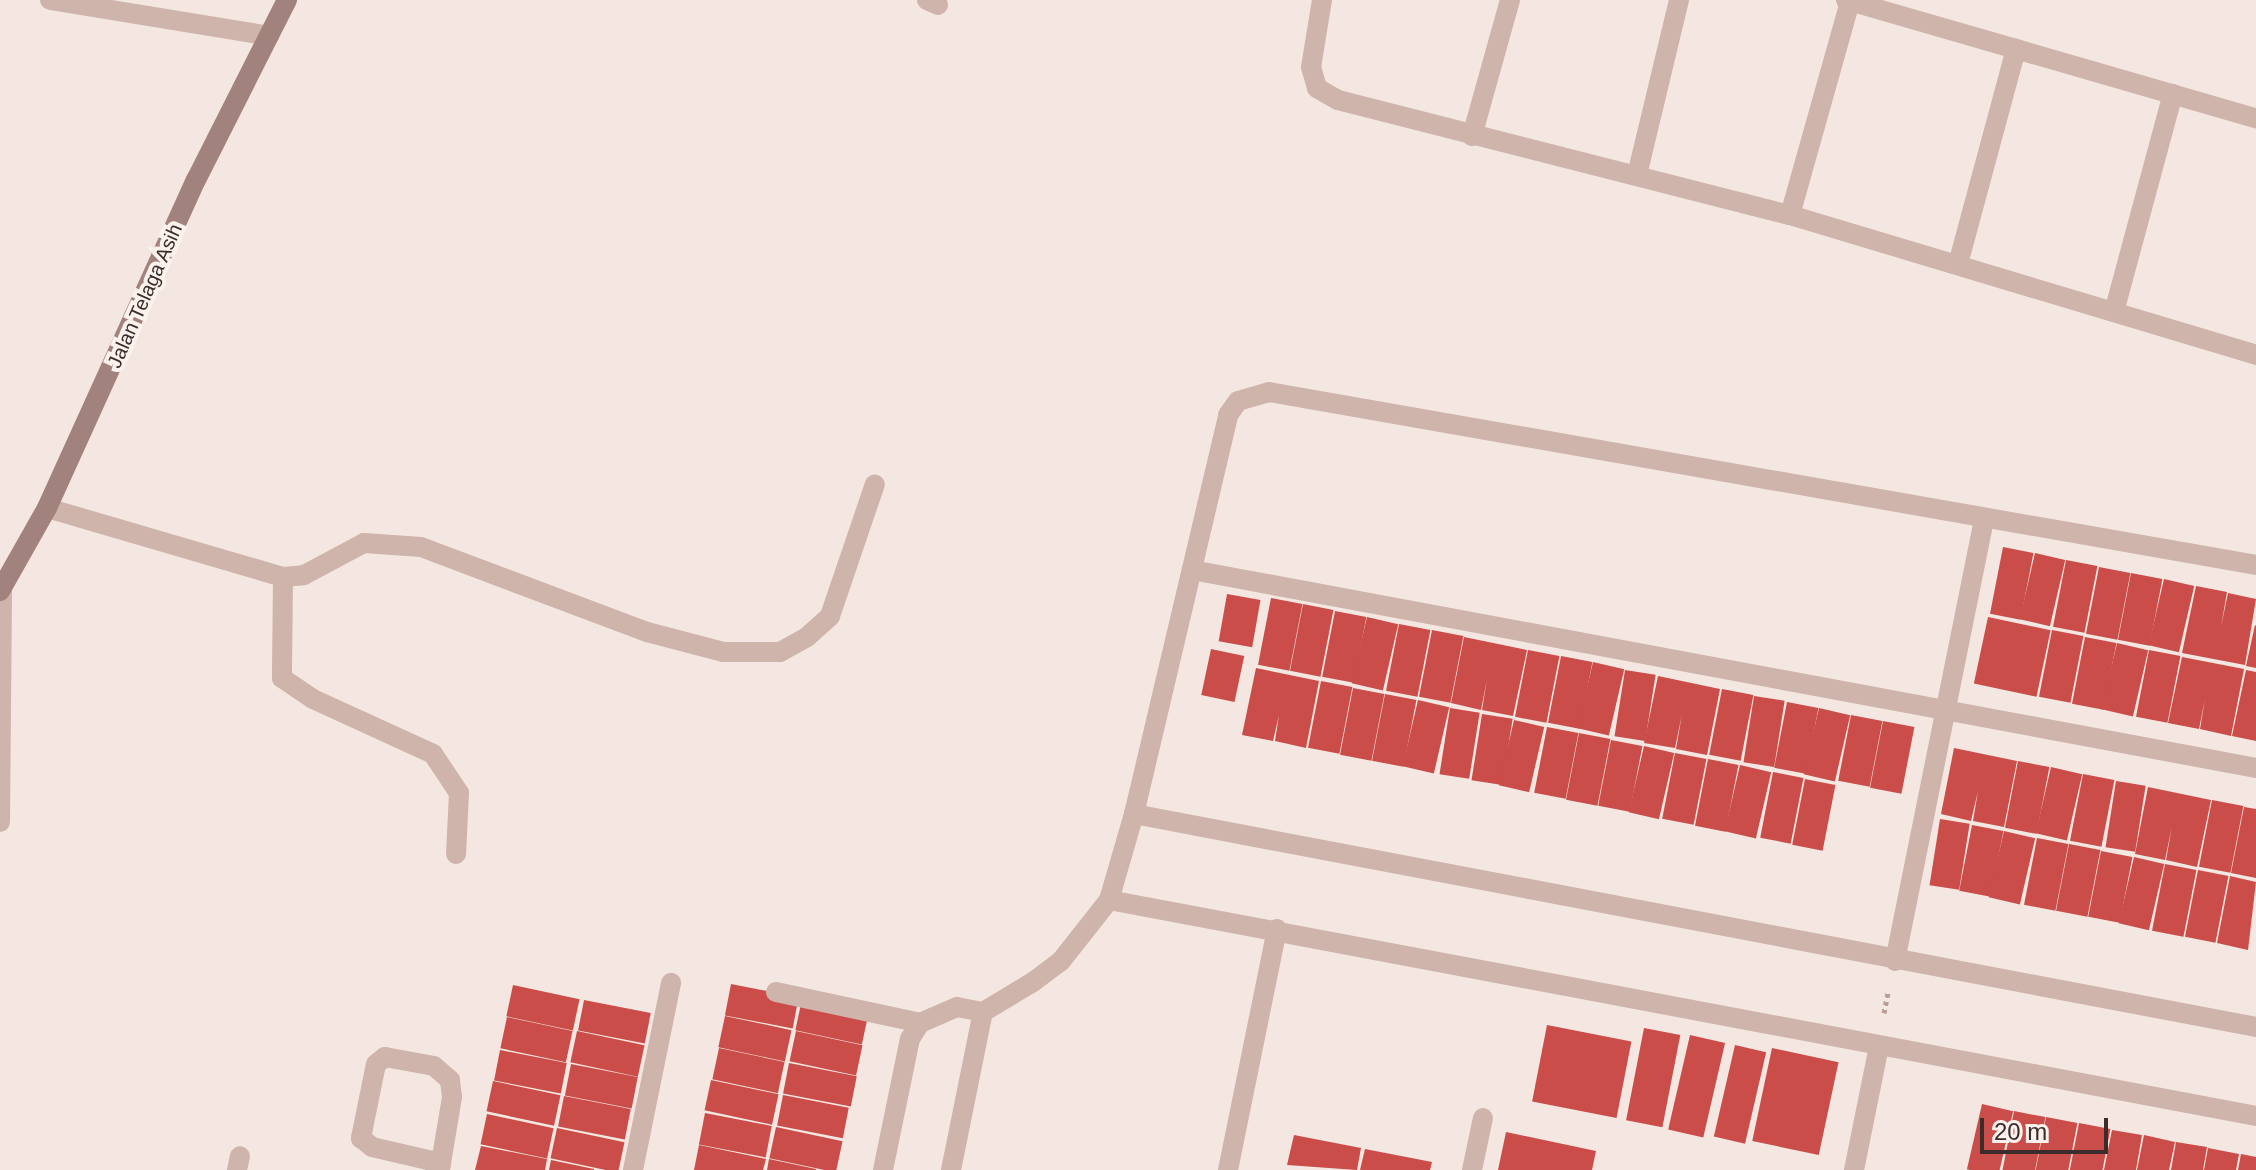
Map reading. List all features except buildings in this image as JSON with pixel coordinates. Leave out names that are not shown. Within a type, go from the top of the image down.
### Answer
[{"type":"street","points":[[50,0],[269,36]]},
{"type":"street","name":"Jalan Telaga Asih","points":[[1,590],[47,508],[196,180],[287,0]]},
{"type":"street","points":[[1322,0],[1310,49],[1317,88],[1338,100],[1790,215],[2256,355]]},
{"type":"street","points":[[1472,136],[1510,0]]},
{"type":"street","points":[[1637,175],[1679,0]]},
{"type":"street","points":[[1790,215],[1848,0],[2256,118]]},
{"type":"street","points":[[1958,264],[2016,49]]},
{"type":"street","points":[[2114,312],[2173,94]]},
{"type":"street","points":[[883,1170],[910,1039],[920,1023],[957,1007],[983,1012],[1061,961],[1109,900],[1134,814],[1228,415],[1238,401],[1269,392],[2256,565]]},
{"type":"street","points":[[47,508],[283,577],[304,575],[347,548],[387,541],[421,547],[647,632],[723,652],[780,652],[830,616],[875,484]]},
{"type":"street","points":[[1895,961],[1984,518]]},
{"type":"street","points":[[1192,570],[2256,768]]},
{"type":"street","points":[[283,577],[282,678],[313,699],[433,754],[452,775],[459,793],[456,854]]},
{"type":"street","points":[[0,822],[1,590]]},
{"type":"street","points":[[1134,814],[1895,961],[2256,1027]]},
{"type":"street","points":[[1109,900],[1277,929],[2256,1116]]},
{"type":"street","points":[[1228,1170],[1277,929]]},
{"type":"street","points":[[633,1170],[671,983]]},
{"type":"street","points":[[776,992],[920,1023]]},
{"type":"street","points":[[951,1170],[983,1012]]},
{"type":"street","points":[[1854,1170],[1879,1046]]},
{"type":"street","points":[[391,1057],[434,1066],[450,1080],[452,1097],[440,1167],[372,1147],[361,1138],[380,1060],[391,1057]]},
{"type":"street","points":[[1472,1170],[1483,1118]]},
{"type":"path","points":[[1882,1022],[1889,989]]}]
